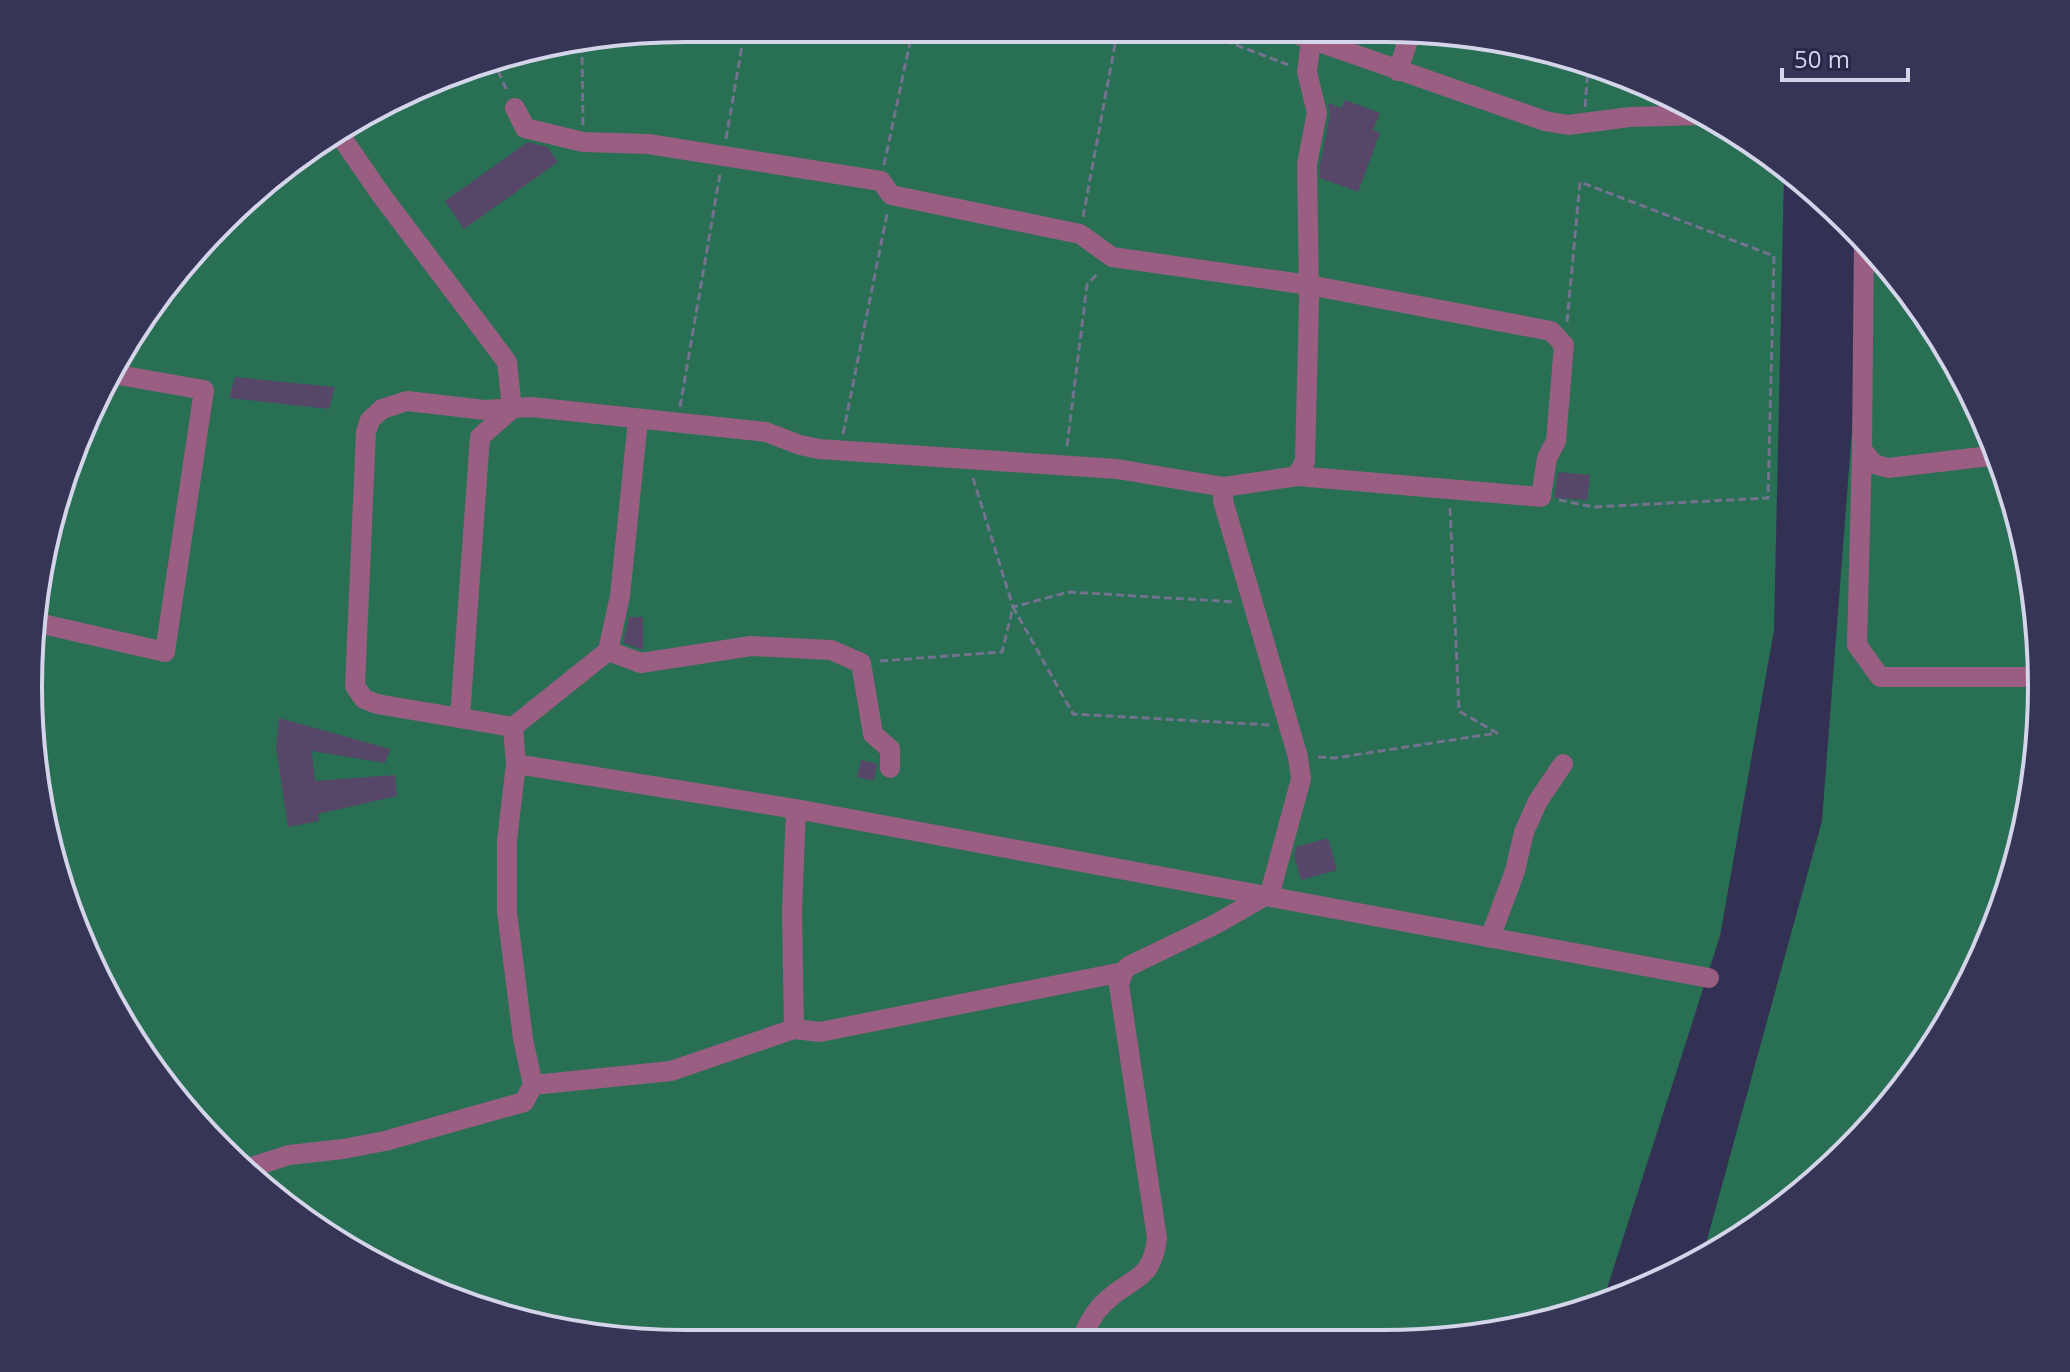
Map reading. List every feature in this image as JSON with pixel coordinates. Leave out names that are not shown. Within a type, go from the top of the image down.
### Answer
[{"type":"lane","points":[[1297,476],[1305,461],[1309,285],[1307,164],[1317,113],[1307,72],[1311,42]]},
{"type":"lane","points":[[1317,42],[1545,121],[1568,125],[1630,117],[1683,116]]},
{"type":"lane","points":[[1398,71],[1407,43]]},
{"type":"lane","points":[[515,108],[525,128],[583,142],[648,144],[723,155],[886,188],[1080,234],[1112,257],[1309,285],[1551,331],[1564,345],[1556,441],[1547,458],[1541,497],[1297,476],[1224,487],[1117,469],[840,450],[800,445],[766,432],[531,407],[485,410],[407,401],[382,409],[370,420],[366,432],[355,686],[364,699],[377,704],[513,727],[608,651],[620,596],[638,420]]},
{"type":"lane","points":[[344,141],[507,362],[512,409]]},
{"type":"lane","points":[[1864,257],[1857,645],[1880,677],[2028,677]]},
{"type":"lane","points":[[45,625],[165,652],[204,390],[122,376]]},
{"type":"lane","points":[[460,718],[480,437],[512,409]]},
{"type":"lane","points":[[1862,450],[1874,464],[1888,468],[1985,456]]},
{"type":"lane","points":[[1085,1330],[1103,1304],[1155,1260],[1157,1238],[1119,985],[1123,972],[1129,966],[1216,924],[1270,893],[1301,779],[1298,757],[1223,501],[1224,487]]},
{"type":"lane","points":[[608,651],[641,663],[751,646],[831,650],[861,663],[873,734],[890,749],[890,768]]},
{"type":"lane","points":[[256,1165],[289,1155],[385,1141],[524,1102],[533,1085],[523,1039],[507,912],[507,841],[516,764],[513,727]]},
{"type":"lane","points":[[516,764],[796,809],[1709,978]]},
{"type":"lane","points":[[1490,938],[1515,871],[1524,832],[1538,801],[1563,764]]},
{"type":"lane","points":[[794,1029],[792,912],[796,809]]},
{"type":"lane","points":[[533,1085],[671,1071],[794,1029],[820,1032],[1123,972]]},
{"type":"path","points":[[677,424],[743,42]]},
{"type":"path","points":[[840,450],[911,42]]},
{"type":"path","points":[[1080,234],[1115,42]]},
{"type":"path","points":[[1228,42],[1307,72]]},
{"type":"path","points":[[582,51],[583,142]]},
{"type":"path","points":[[498,70],[515,108]]},
{"type":"path","points":[[1584,123],[1587,75]]},
{"type":"path","points":[[1541,497],[1594,507],[1768,498],[1774,256],[1580,182],[1564,345]]},
{"type":"path","points":[[1064,465],[1087,285],[1112,257]]},
{"type":"path","points":[[968,459],[1013,607],[1073,714],[1289,727]]},
{"type":"path","points":[[1298,757],[1335,758],[1497,733],[1459,711],[1449,489]]},
{"type":"path","points":[[1013,607],[1069,592],[1253,604]]},
{"type":"path","points":[[861,663],[1002,652],[1013,607]]},
{"type":"shaded area","points":[[686,42],[1384,42],[1426,43],[1510,54],[1591,76],[1669,108],[1742,151],[1784,181],[1774,630],[1720,936],[1606,1290],[1591,1296],[1510,1318],[1426,1329],[1384,1330],[686,1330],[644,1329],[560,1318],[479,1296],[440,1281],[401,1264],[328,1221],[261,1170],[231,1141],[202,1111],[151,1044],[108,971],[91,932],[76,893],[54,812],[43,728],[42,686],[43,644],[54,560],[76,479],[108,401],[151,328],[202,261],[261,202],[328,151],[401,108],[479,76],[560,54],[644,43]]},
{"type":"shaded area","points":[[1859,252],[1895,294],[1942,364],[1979,440],[2006,519],[2016,560],[2027,644],[2027,728],[2016,812],[1994,893],[1962,971],[1942,1008],[1895,1078],[1868,1111],[1809,1170],[1776,1197],[1706,1244],[1822,821],[1858,351]]},
{"type":"building","points":[[1345,100],[1380,113],[1373,130],[1380,133],[1358,192],[1320,178],[1330,116],[1328,103],[1341,108]]},
{"type":"building","points":[[528,142],[547,147],[558,162],[464,229],[445,201]]},
{"type":"building","points":[[235,377],[335,387],[329,409],[229,398]]},
{"type":"building","points":[[1558,472],[1590,475],[1587,500],[1554,498]]},
{"type":"building","points":[[629,617],[643,617],[643,650],[623,643]]},
{"type":"building","points":[[279,718],[390,749],[385,763],[312,751],[315,781],[395,775],[397,796],[318,814],[319,821],[288,827],[276,747]]},
{"type":"building","points":[[861,760],[877,764],[874,781],[857,777]]},
{"type":"building","points":[[1328,838],[1337,870],[1301,880],[1294,855],[1296,847]]}]
